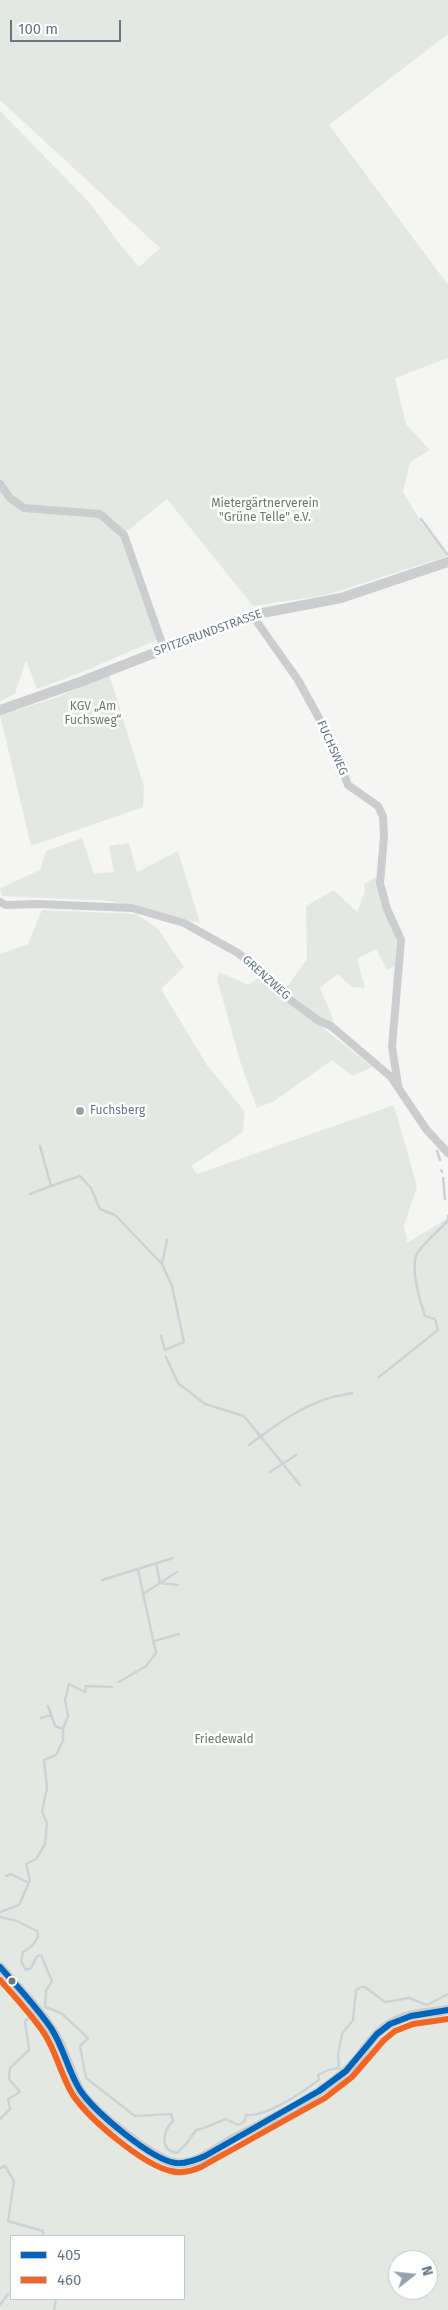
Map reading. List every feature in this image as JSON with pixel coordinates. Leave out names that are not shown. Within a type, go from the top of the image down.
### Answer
[{"type":"street","points":[[0,484],[10,498],[24,508],[100,514],[124,535],[164,649]]},
{"type":"street","name":"SPITZGRUNDSTRASSE","points":[[0,710],[80,682],[252,615],[340,598],[448,562]]},
{"type":"street","name":"FUCHSWEG","points":[[252,615],[298,680],[331,740],[348,785],[378,806],[383,816],[384,837],[380,883],[387,909],[401,940],[392,1047],[399,1087]]},
{"type":"street","name":"GRENZWEG","points":[[0,902],[6,905],[38,904],[132,908],[184,923],[238,952],[262,972],[282,994],[318,1021],[331,1026],[392,1078],[426,1130],[448,1153]]},
{"type":"street","points":[[0,1966],[58,2039],[74,2080],[87,2100],[104,2116],[160,2157],[180,2163],[204,2157],[314,2096],[347,2070],[374,2037],[388,2025],[409,2016],[448,2010]]},
{"type":"green space","name":"Mietergärtnerverein \"Grüne Telle\" e.V.","points":[[0,0],[448,0],[448,34],[329,125],[448,285],[448,358],[395,378],[406,424],[430,450],[410,462],[403,492],[421,522],[448,556],[326,595],[253,606],[167,499],[121,536],[157,640],[37,689],[26,660],[15,694],[0,701],[0,111],[90,203],[139,267],[160,248],[0,100]]},
{"type":"green space","name":"KGV „Am Fuchsweg“","points":[[109,674],[144,787],[143,807],[31,846],[0,715],[58,697]]},
{"type":"green space","points":[[82,838],[94,874],[114,872],[109,846],[129,843],[137,872],[178,851],[200,923],[110,901],[3,896],[0,888],[40,870],[46,851]]},
{"type":"green space","points":[[376,877],[396,940],[395,966],[387,970],[376,949],[357,959],[365,988],[352,987],[338,974],[320,988],[333,1019],[331,1026],[282,994],[307,959],[306,906],[334,890],[357,912],[365,892],[364,884]]},
{"type":"green space","name":"Friedewald","points":[[42,910],[136,914],[158,929],[184,967],[161,989],[207,1065],[245,1112],[243,1132],[191,1166],[197,1174],[394,1105],[417,1187],[404,1225],[407,1243],[448,1218],[448,2310],[0,2310],[0,954],[28,944]]},
{"type":"green space","points":[[219,972],[249,985],[259,977],[372,1067],[352,1076],[332,1060],[274,1101],[257,1108],[241,1064],[217,979]]},
{"type":"waterway","points":[[421,519],[447,554]]},
{"type":"waterway","points":[[40,1146],[51,1186],[80,1176],[91,1188],[100,1209],[115,1215],[162,1264],[172,1286],[184,1342],[165,1350],[161,1336]]},
{"type":"waterway","points":[[437,1151],[440,1160]]},
{"type":"waterway","points":[[443,1178],[445,1199]]},
{"type":"waterway","points":[[30,1194],[51,1186]]},
{"type":"waterway","points":[[379,1377],[438,1330],[435,1319],[425,1316],[416,1284],[415,1266],[418,1252],[448,1221],[448,1216]]},
{"type":"waterway","points":[[162,1264],[167,1240]]},
{"type":"waterway","points":[[166,1357],[178,1383],[205,1404],[244,1416],[300,1485]]},
{"type":"waterway","points":[[249,1445],[305,1408],[329,1398],[352,1393]]},
{"type":"waterway","points":[[270,1472],[296,1455]]},
{"type":"waterway","points":[[102,1580],[173,1558]]},
{"type":"waterway","points":[[156,1564],[160,1583],[178,1585]]},
{"type":"waterway","points":[[119,1682],[146,1666],[156,1653],[138,1570]]},
{"type":"waterway","points":[[143,1594],[177,1572]]},
{"type":"waterway","points":[[154,1641],[179,1634]]},
{"type":"waterway","points":[[0,1912],[19,1905],[30,1880],[26,1864],[36,1859],[45,1844],[47,1823],[42,1812],[47,1788],[44,1760],[56,1755],[63,1741],[63,1729],[68,1716],[65,1700],[69,1684],[85,1692],[86,1686],[112,1687]]},
{"type":"waterway","points":[[48,1706],[55,1726],[63,1729]]},
{"type":"waterway","points":[[41,1718],[51,1715]]},
{"type":"waterway","points":[[6,1876],[11,1874],[29,1883]]},
{"type":"waterway","points":[[0,1917],[17,1921],[37,1931],[38,1937],[32,1946],[23,1952],[21,1961],[26,1970],[31,1968],[37,1956],[41,1955],[52,1981],[46,1991],[45,2007],[61,2013],[88,2038],[80,2046],[86,2078],[135,2116],[171,2114],[173,2121],[167,2130],[164,2140],[167,2148],[177,2153],[196,2130],[226,2119],[238,2125],[244,2122],[246,2115],[254,2115],[274,2108],[319,2080],[318,2075],[328,2070],[339,2068],[338,2054],[342,2034],[353,2020],[356,1990],[361,1987],[365,1987],[385,2002],[409,1998],[427,2005],[448,1994]]},
{"type":"waterway","points":[[0,2119],[10,2109],[8,2099],[20,2092],[9,2079],[10,2068],[29,2050],[25,2021],[34,2014]]},
{"type":"waterway","points":[[0,2168],[5,2166],[14,2181],[8,2221],[43,2231],[43,2235]]},
{"type":"waterway","points":[[0,2305],[8,2294]]},
{"type":"waterway","points":[[54,2310],[56,2300]]},
{"type":"transit line","name":"405","points":[[0,1967],[33,2004],[51,2028],[76,2083],[87,2099],[110,2122],[138,2144],[165,2160],[176,2163],[187,2162],[205,2156],[319,2091],[346,2071],[377,2034],[390,2024],[411,2016],[448,2010]]},
{"type":"transit line","name":"460","points":[[0,1980],[44,2033],[69,2088],[91,2116],[118,2140],[146,2160],[159,2167],[179,2172],[201,2167],[325,2098],[352,2077],[384,2040],[395,2031],[413,2024],[448,2019]]},
{"type":"place","name":"Fuchsberg","points":[[80,1111]]}]
